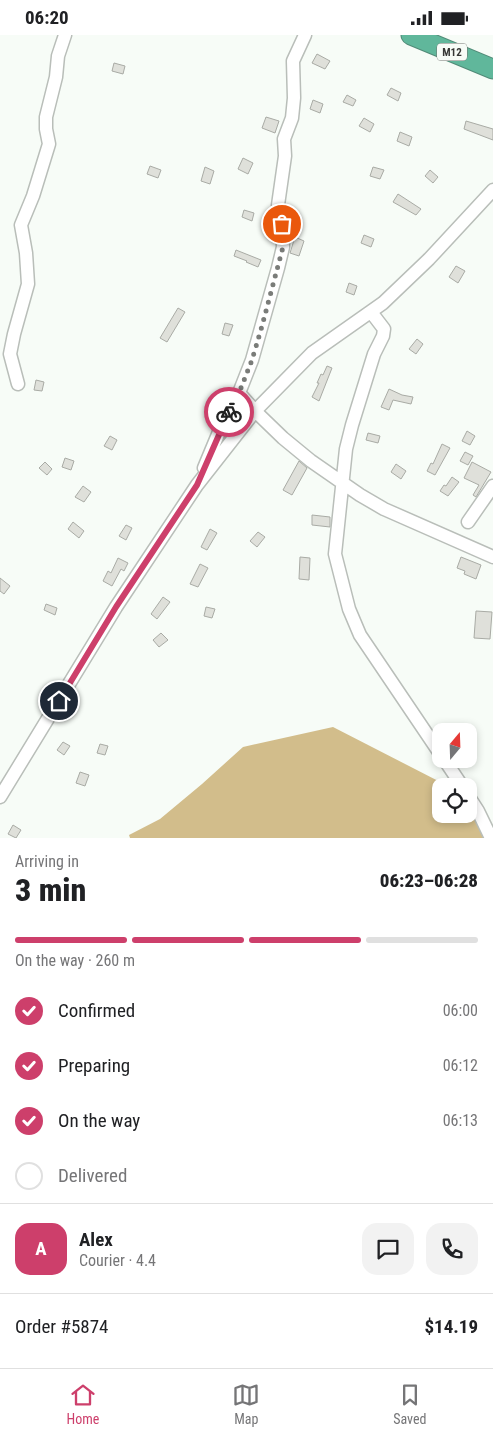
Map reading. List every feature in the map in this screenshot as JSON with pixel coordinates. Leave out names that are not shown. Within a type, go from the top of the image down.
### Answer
[{"type":"highway","name":"M12","points":[[410,35],[493,69]]},
{"type":"street","points":[[18,384],[10,354],[28,284],[26,253],[21,225],[33,196],[49,144],[46,117],[56,77],[58,56],[65,35]]},
{"type":"street","points":[[197,485],[252,360],[283,247],[282,224],[278,205],[285,156],[284,139],[292,118],[294,98],[293,61],[305,35]]},
{"type":"street","points":[[0,797],[116,607],[197,485],[255,411],[312,353],[383,303],[430,259],[493,190]]},
{"type":"street","points":[[371,311],[384,329],[383,336],[374,354],[346,449],[335,554],[349,609],[360,635],[432,742]]},
{"type":"street","points":[[239,393],[283,438],[311,461],[360,495],[384,509],[493,557]]},
{"type":"street","points":[[468,521],[493,486]]},
{"type":"street","points":[[477,809],[491,838]]},
{"type":"shaded area","points":[[333,727],[432,778],[432,823],[477,823],[477,819],[484,838],[130,838],[129,835],[160,819],[243,747]]},
{"type":"building","points":[[317,54],[330,61],[325,69],[312,63]]},
{"type":"building","points":[[114,63],[125,66],[123,74],[112,71]]},
{"type":"building","points":[[391,88],[401,93],[398,101],[387,95]]},
{"type":"building","points":[[347,95],[356,100],[353,106],[343,102]]},
{"type":"building","points":[[313,100],[323,104],[320,113],[310,109]]},
{"type":"building","points":[[266,117],[279,121],[275,133],[262,128]]},
{"type":"building","points":[[364,118],[374,124],[370,132],[359,126]]},
{"type":"building","points":[[466,121],[493,129],[493,140],[464,129]]},
{"type":"building","points":[[400,132],[412,137],[409,146],[397,141]]},
{"type":"building","points":[[243,158],[253,163],[248,174],[238,169]]},
{"type":"building","points":[[150,166],[161,170],[158,178],[147,174]]},
{"type":"building","points":[[205,167],[214,171],[210,184],[201,181]]},
{"type":"building","points":[[373,167],[384,170],[380,179],[370,176]]},
{"type":"building","points":[[430,170],[438,177],[433,183],[425,176]]},
{"type":"building","points":[[398,194],[421,209],[416,215],[393,202]]},
{"type":"building","points":[[244,210],[254,213],[252,221],[242,217]]},
{"type":"building","points":[[265,222],[273,222],[272,232],[264,231]]},
{"type":"building","points":[[364,235],[374,239],[371,247],[361,243]]},
{"type":"building","points":[[295,237],[304,241],[299,256],[290,253]]},
{"type":"building","points":[[236,250],[261,260],[258,267],[234,256]]},
{"type":"building","points":[[456,266],[465,271],[458,283],[449,277]]},
{"type":"building","points":[[349,283],[357,286],[354,295],[346,292]]},
{"type":"building","points":[[178,308],[185,312],[167,342],[160,338]]},
{"type":"building","points":[[225,323],[233,325],[229,336],[222,334]]},
{"type":"building","points":[[417,339],[423,344],[416,354],[409,349]]},
{"type":"building","points":[[327,366],[332,368],[319,401],[312,397],[321,374],[323,375]]},
{"type":"building","points":[[36,380],[44,382],[42,391],[34,390]]},
{"type":"building","points":[[389,389],[402,395],[413,397],[411,404],[393,400],[389,410],[381,407]]},
{"type":"building","points":[[467,431],[475,436],[470,445],[462,441]]},
{"type":"building","points":[[368,433],[380,436],[378,443],[366,440]]},
{"type":"building","points":[[110,436],[117,440],[112,450],[104,446]]},
{"type":"building","points":[[442,444],[450,448],[435,475],[427,471],[431,463],[433,464]]},
{"type":"building","points":[[465,452],[473,456],[468,465],[460,461]]},
{"type":"building","points":[[65,458],[74,461],[71,470],[62,467]]},
{"type":"building","points":[[299,461],[307,468],[292,495],[283,490]]},
{"type":"building","points":[[45,462],[52,469],[47,475],[39,468]]},
{"type":"building","points":[[472,462],[491,472],[476,497],[473,495],[479,485],[464,478]]},
{"type":"building","points":[[396,464],[406,471],[401,479],[391,472]]},
{"type":"building","points":[[452,477],[459,482],[448,496],[440,491]]},
{"type":"building","points":[[83,486],[91,492],[84,502],[75,497]]},
{"type":"building","points":[[312,515],[330,517],[330,527],[312,525]]},
{"type":"building","points":[[73,522],[84,531],[79,538],[68,529]]},
{"type":"building","points":[[126,525],[132,528],[126,540],[119,536]]},
{"type":"building","points":[[210,529],[217,533],[207,550],[201,547]]},
{"type":"building","points":[[258,532],[265,537],[257,547],[250,541]]},
{"type":"building","points":[[300,557],[310,558],[309,580],[299,579]]},
{"type":"building","points":[[461,557],[481,565],[476,579],[464,574],[465,571],[457,568]]},
{"type":"building","points":[[118,558],[128,563],[124,571],[121,569],[112,586],[103,581],[108,571],[111,573]]},
{"type":"building","points":[[200,564],[208,568],[198,587],[190,584]]},
{"type":"building","points":[[0,578],[10,586],[4,594],[0,591]]},
{"type":"building","points":[[163,597],[170,602],[157,619],[151,614]]},
{"type":"building","points":[[46,604],[57,608],[55,615],[44,610]]},
{"type":"building","points":[[206,607],[215,609],[212,618],[204,616]]},
{"type":"building","points":[[476,611],[492,612],[490,639],[474,638]]},
{"type":"building","points":[[161,633],[168,640],[159,647],[153,640]]},
{"type":"building","points":[[63,742],[70,746],[64,755],[57,750]]},
{"type":"building","points":[[100,744],[108,746],[105,755],[97,753]]},
{"type":"building","points":[[80,772],[89,775],[85,786],[76,783]]},
{"type":"building","points":[[13,825],[21,830],[16,838],[8,834]]},
{"type":"way so far","points":[[229,412],[252,360],[262,326],[283,247],[282,224]]},
{"type":"route","points":[[59,701],[116,607],[197,485],[229,412]]}]
